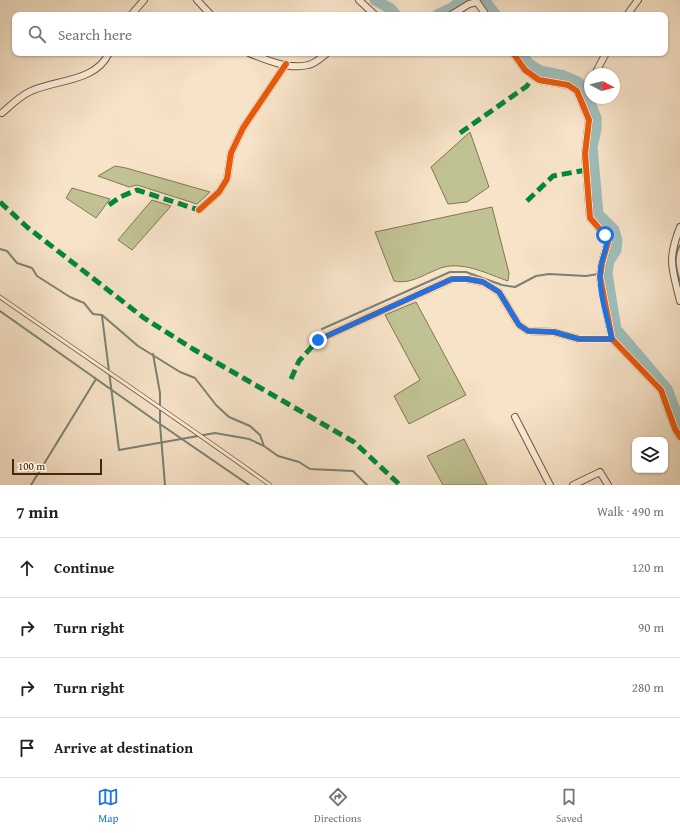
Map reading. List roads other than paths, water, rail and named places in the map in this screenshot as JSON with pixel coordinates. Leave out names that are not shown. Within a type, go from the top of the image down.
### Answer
[{"type":"street","points":[[134,12],[144,0]]},
{"type":"street","points":[[197,0],[208,12]]},
{"type":"street","points":[[359,0],[371,12]]},
{"type":"street","points":[[629,12],[638,0]]},
{"type":"street","points":[[456,12],[468,4],[478,1],[484,12]]},
{"type":"street","points":[[2,113],[28,93],[80,77],[98,68],[108,56]]},
{"type":"street","points":[[256,56],[265,60],[298,66],[310,65],[323,56]]},
{"type":"street","points":[[515,56],[525,70],[539,80],[568,85],[577,92],[589,120],[585,154],[590,218],[605,235],[608,242],[600,277],[612,339],[661,390],[675,429],[680,437]]},
{"type":"street","points":[[598,68],[604,56]]},
{"type":"street","points":[[199,210],[219,192],[227,179],[231,153],[243,128],[286,64]]},
{"type":"street","points":[[680,227],[672,247],[670,262],[680,301]]},
{"type":"street","points":[[318,340],[452,279],[467,279],[483,282],[499,292],[519,325],[528,331],[554,332],[579,339],[612,339]]},
{"type":"street","points":[[515,418],[550,485]]},
{"type":"street","points":[[573,485],[600,472],[608,485]]},
{"type":"lane","points":[[0,297],[270,485]]},
{"type":"waterway","points":[[375,0],[394,12]]},
{"type":"waterway","points":[[443,12],[452,8],[462,0]]},
{"type":"waterway","points":[[484,0],[494,12]]},
{"type":"waterway","points":[[524,56],[528,63],[540,71],[564,76],[578,82],[586,92],[596,118],[596,129],[592,147],[598,214],[614,230],[617,240],[616,250],[609,261],[607,273],[616,329],[667,389],[680,423]]},
{"type":"waterway","points":[[680,245],[676,254],[676,268],[680,282]]},
{"type":"waterway","points":[[0,249],[7,251],[17,263],[32,268],[37,276],[70,297],[84,303],[93,314],[102,315],[138,346],[180,372],[195,378],[216,405],[229,417],[250,426],[260,435],[264,446],[278,456],[299,462],[310,469],[353,471],[367,485]]},
{"type":"waterway","points":[[322,329],[450,272],[466,272],[502,285],[515,287],[536,276],[549,274],[586,276],[598,274]]},
{"type":"waterway","points":[[0,311],[249,485]]},
{"type":"waterway","points":[[102,316],[119,450],[215,433],[249,439],[264,446]]},
{"type":"waterway","points":[[153,354],[160,393],[160,424],[165,485]]},
{"type":"waterway","points":[[31,485],[96,379]]}]
